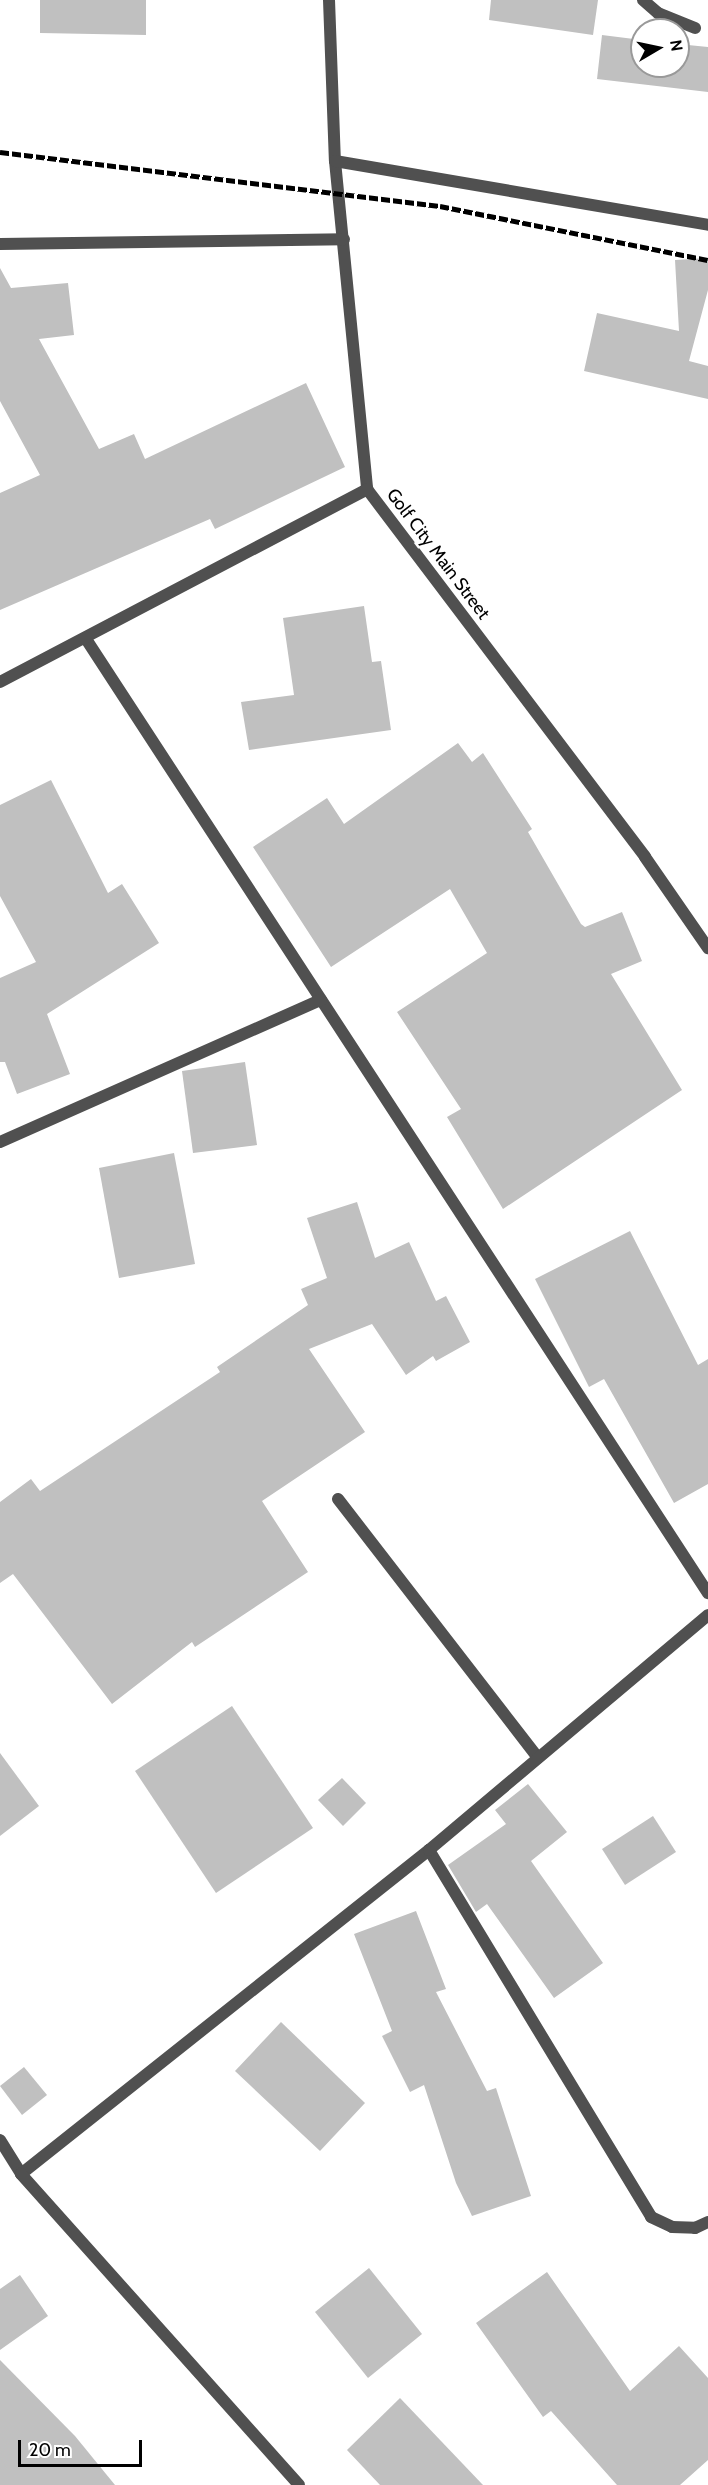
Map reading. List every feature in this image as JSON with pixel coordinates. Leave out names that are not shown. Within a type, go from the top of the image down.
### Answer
[{"type":"street","name":"Golf City Main Street","points":[[330,0],[335,161],[367,489],[645,857],[708,948]]},
{"type":"street","points":[[643,0],[658,14],[695,28]]},
{"type":"street","points":[[335,161],[708,225]]},
{"type":"street","points":[[0,244],[344,239]]},
{"type":"street","points":[[0,682],[86,639],[367,489]]},
{"type":"street","points":[[86,639],[708,1593]]},
{"type":"street","points":[[0,1142],[321,1000]]},
{"type":"street","points":[[338,1499],[538,1758]]},
{"type":"street","points":[[21,2174],[429,1850],[708,1615]]},
{"type":"street","points":[[429,1850],[651,2217],[672,2227],[695,2228],[708,2222]]},
{"type":"street","points":[[0,2140],[21,2174],[299,2485]]},
{"type":"building","points":[[40,0],[146,0],[146,35],[40,33]]},
{"type":"building","points":[[491,0],[598,0],[593,35],[489,20]]},
{"type":"building","points":[[602,35],[630,38],[630,78],[690,78],[690,45],[708,47],[708,92],[597,79]]},
{"type":"building","points":[[708,258],[708,290],[689,361],[708,366],[708,399],[584,371],[597,313],[679,331],[675,260]]},
{"type":"building","points":[[0,268],[11,288],[68,283],[74,335],[39,339],[99,449],[134,434],[145,459],[306,383],[345,467],[215,529],[210,519],[0,610],[0,493],[40,475],[0,401]]},
{"type":"building","points":[[364,606],[372,662],[381,661],[391,730],[249,750],[241,702],[294,695],[283,618]]},
{"type":"building","points":[[458,743],[472,762],[483,753],[532,829],[528,832],[581,924],[585,927],[622,912],[642,961],[611,974],[682,1090],[503,1209],[447,1117],[461,1109],[397,1012],[487,953],[450,889],[331,967],[253,847],[327,798],[344,824]]},
{"type":"building","points":[[51,780],[108,893],[122,884],[159,943],[47,1014],[70,1074],[17,1094],[5,1062],[0,1062],[0,978],[36,962],[0,896],[0,805]]},
{"type":"building","points":[[245,1062],[257,1145],[193,1153],[182,1071]]},
{"type":"building","points":[[174,1153],[195,1264],[119,1278],[99,1168]]},
{"type":"building","points":[[357,1202],[375,1258],[409,1242],[436,1301],[446,1296],[470,1342],[436,1361],[433,1356],[406,1375],[372,1324],[309,1349],[365,1432],[262,1501],[308,1572],[195,1647],[192,1642],[112,1704],[13,1574],[0,1583],[0,1502],[31,1479],[40,1491],[220,1372],[217,1367],[308,1305],[301,1289],[327,1278],[307,1218]]},
{"type":"building","points":[[630,1231],[698,1365],[708,1359],[708,1484],[674,1503],[604,1379],[589,1387],[535,1279]]},
{"type":"building","points":[[232,1706],[313,1828],[216,1893],[135,1771]]},
{"type":"building","points":[[0,1753],[39,1806],[0,1836]]},
{"type":"building","points":[[342,1778],[366,1803],[343,1826],[318,1800]]},
{"type":"building","points":[[528,1784],[567,1832],[531,1861],[603,1963],[554,1998],[487,1904],[476,1912],[448,1865],[506,1824],[495,1810]]},
{"type":"building","points":[[653,1816],[676,1852],[625,1885],[602,1849]]},
{"type":"building","points":[[416,1911],[446,1989],[436,1992],[487,2091],[496,2088],[531,2196],[472,2216],[456,2183],[424,2085],[410,2092],[382,2036],[392,2031],[354,1934]]},
{"type":"building","points":[[281,2022],[365,2103],[320,2151],[235,2071]]},
{"type":"building","points":[[24,2067],[47,2095],[22,2115],[0,2086]]},
{"type":"building","points":[[369,2268],[422,2334],[368,2378],[315,2312]]},
{"type":"building","points":[[547,2272],[630,2391],[679,2346],[708,2378],[708,2460],[680,2485],[617,2485],[551,2411],[543,2417],[476,2323]]},
{"type":"building","points":[[20,2275],[48,2316],[0,2350],[0,2289]]},
{"type":"building","points":[[0,2360],[75,2436],[115,2485],[0,2485]]},
{"type":"building","points":[[400,2398],[483,2485],[380,2485],[347,2450]]},
{"type":"railway","points":[[0,152],[440,206],[708,260]]}]
